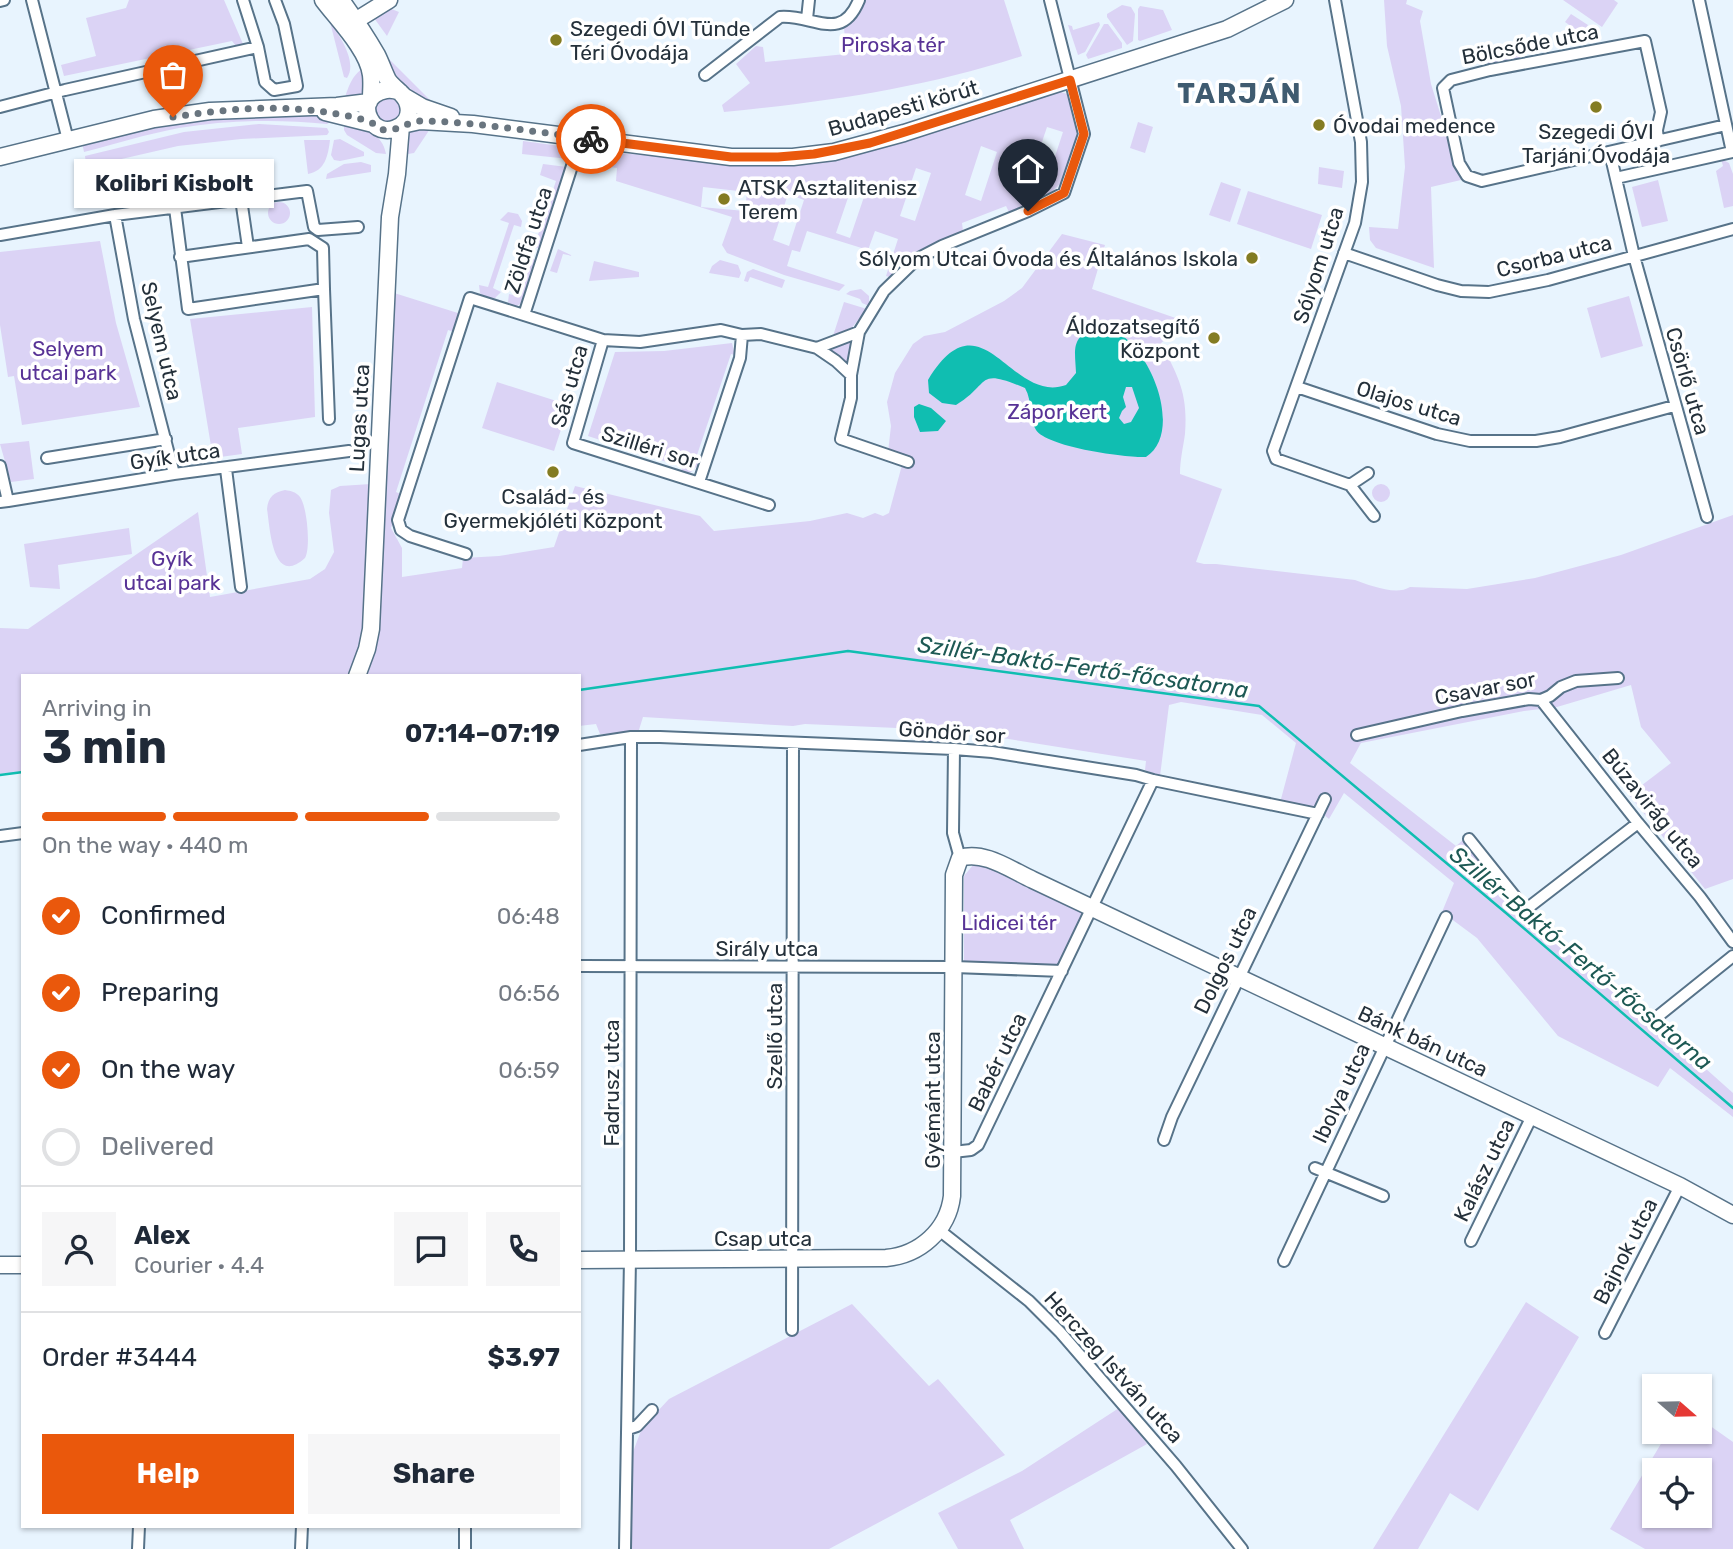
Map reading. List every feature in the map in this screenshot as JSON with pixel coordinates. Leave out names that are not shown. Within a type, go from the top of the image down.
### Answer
[{"type":"street","points":[[32,0],[68,140]]},
{"type":"street","points":[[243,0],[258,47],[265,82],[274,90],[297,86],[284,24],[275,0]]},
{"type":"street","points":[[288,107],[333,114],[390,130],[402,125],[409,110],[402,94],[388,79],[378,57],[351,24],[323,0]]},
{"type":"street","points":[[341,0],[371,73],[368,114],[376,126]]},
{"type":"street","points":[[351,24],[389,0]]},
{"type":"street","points":[[807,19],[809,0]]},
{"type":"street","points":[[705,75],[779,17],[791,16],[820,24],[836,24],[851,16],[859,0]]},
{"type":"street","points":[[908,462],[841,439],[851,398],[851,375],[859,332],[884,291],[917,260],[942,246],[1028,211],[1064,193],[1084,134],[1050,0]]},
{"type":"street","name":"Budapesti körút","points":[[402,125],[420,121],[473,124],[731,157],[807,155],[870,143],[1070,80],[1227,29],[1286,0]]},
{"type":"street","name":"Sólyom utca","points":[[1335,0],[1361,142],[1362,182],[1355,223],[1273,451],[1276,459],[1350,485]]},
{"type":"street","points":[[1616,178],[1733,154],[1699,0]]},
{"type":"street","name":"Bölcsőde utca","points":[[1658,141],[1661,111],[1645,41],[1490,70],[1451,80],[1444,85],[1459,163],[1467,176],[1474,179],[1492,179],[1610,153],[1726,125]]},
{"type":"street","points":[[0,107],[55,92],[258,47]]},
{"type":"street","points":[[0,157],[154,119],[210,111],[337,106],[370,100],[381,90],[394,89],[402,94]]},
{"type":"street","name":"Budapesti körút","points":[[402,94],[422,107],[473,124]]},
{"type":"street","name":"Lugas utca","points":[[390,217],[402,125]]},
{"type":"street","name":"Lugas utca","points":[[359,674],[367,649],[371,621],[390,217],[388,148],[376,126]]},
{"type":"street","name":"Zöldfa utca","points":[[523,315],[581,138]]},
{"type":"street","name":"Csörlő utca","points":[[1610,153],[1634,256],[1707,517]]},
{"type":"street","points":[[0,235],[115,215],[307,191],[314,227],[318,230],[358,227]]},
{"type":"street","points":[[180,257],[248,247],[241,199]]},
{"type":"street","points":[[175,208],[188,309],[324,289]]},
{"type":"street","name":"Selyem utca","points":[[115,215],[134,319],[174,474]]},
{"type":"street","name":"Csorba utca","points":[[1345,253],[1437,285],[1476,292],[1501,291],[1733,229]]},
{"type":"street","name":"Lugas utca","points":[[248,247],[309,239],[323,248],[329,419]]},
{"type":"street","name":"Zöldfa utca","points":[[466,554],[410,536],[401,530],[398,520],[470,298],[603,340],[640,342],[721,330],[742,335],[761,334],[817,348],[836,360],[851,375]]},
{"type":"street","points":[[817,348],[859,332]]},
{"type":"street","points":[[699,482],[740,358],[742,335]]},
{"type":"street","name":"Sás utca","points":[[573,443],[603,340]]},
{"type":"street","name":"Olajos utca","points":[[1297,387],[1437,435],[1470,442],[1548,439],[1675,406]]},
{"type":"street","name":"Gyík utca","points":[[47,458],[166,439]]},
{"type":"street","name":"Szilléri sor","points":[[573,443],[769,505]]},
{"type":"street","name":"Gyík utca","points":[[4,502],[174,474],[349,451]]},
{"type":"street","points":[[0,466],[4,502]]},
{"type":"street","points":[[226,469],[241,587]]},
{"type":"street","points":[[1368,473],[1350,485],[1374,516]]},
{"type":"street","name":"Csavar sor","points":[[1357,735],[1462,711],[1529,699],[1541,700],[1576,681],[1618,678]]},
{"type":"street","name":"Búzavirág utca","points":[[1541,700],[1700,897],[1733,942]]},
{"type":"street","name":"Göndör sor","points":[[581,745],[631,737],[992,752],[1136,775],[1318,814]]},
{"type":"street","name":"Fadrusz utca","points":[[625,1549],[630,1259],[631,737]]},
{"type":"street","name":"Szellő utca","points":[[792,1330],[793,743]]},
{"type":"street","points":[[954,749],[953,833],[960,859]]},
{"type":"street","points":[[1093,909],[984,858],[971,855],[960,859],[954,875],[954,967],[1062,971],[1093,909],[1153,780]]},
{"type":"street","name":"Dolgos utca","points":[[1164,1140],[1172,1117],[1238,977],[1325,799]]},
{"type":"street","points":[[1469,839],[1521,904],[1529,907],[1638,823]]},
{"type":"street","points":[[0,836],[21,833]]},
{"type":"street","name":"Bánk bán utca","points":[[1093,909],[1679,1186],[1733,1215]]},
{"type":"street","name":"Ibolya utca","points":[[1284,1261],[1320,1170],[1446,917]]},
{"type":"street","points":[[1657,1017],[1733,956]]},
{"type":"street","name":"Sirály utca","points":[[581,966],[954,967]]},
{"type":"street","name":"Gyémánt utca","points":[[939,1230],[948,1215],[951,1203],[954,967]]},
{"type":"street","name":"Babér utca","points":[[953,1152],[971,1150],[978,1145],[1062,971]]},
{"type":"street","name":"Kalász utca","points":[[1471,1241],[1532,1116]]},
{"type":"street","name":"Ibolya utca","points":[[1320,1170],[1383,1196]]},
{"type":"street","name":"Bajnok utca","points":[[1605,1333],[1679,1186]]},
{"type":"street","name":"Csap utca","points":[[581,1260],[893,1258],[913,1251],[939,1230]]},
{"type":"street","name":"Herczeg István utca","points":[[939,1230],[1029,1301],[1060,1332],[1176,1466],[1242,1549]]},
{"type":"street","points":[[0,1265],[21,1265]]},
{"type":"street","points":[[628,1429],[638,1426],[652,1410]]},
{"type":"street","points":[[138,1549],[139,1528]]},
{"type":"street","points":[[301,1549],[302,1528]]},
{"type":"street","points":[[465,1528],[465,1549]]},
{"type":"green space","points":[[129,0],[224,0],[243,44],[236,46],[232,41],[64,76],[61,65],[96,56],[86,18],[126,8]]},
{"type":"green space","name":"Piroska tér","points":[[863,0],[1004,0],[1022,56],[948,77],[874,92],[800,104],[724,112],[722,105],[750,83],[736,64],[756,46],[763,47],[765,62],[846,54],[844,27],[857,15]]},
{"type":"green space","points":[[1384,0],[1407,0],[1406,4],[1423,11],[1420,21],[1431,84],[1461,180],[1431,187],[1434,268],[1376,248],[1370,240],[1369,227],[1398,229],[1405,167],[1401,106],[1387,46]]},
{"type":"green space","points":[[1563,0],[1614,0],[1618,3],[1602,27]]},
{"type":"green space","points":[[1122,5],[1131,7],[1135,14],[1133,41],[1127,45],[1107,17],[1107,14]]},
{"type":"green space","points":[[1140,6],[1163,10],[1172,30],[1138,40]]},
{"type":"green space","points":[[389,8],[399,12],[387,36],[374,18]]},
{"type":"green space","points":[[1571,14],[1588,25],[1582,34],[1565,22]]},
{"type":"green space","points":[[330,22],[349,57],[350,72],[347,78],[344,77]]},
{"type":"green space","points":[[1099,22],[1100,25],[1085,52],[1078,55],[1068,25],[1072,26],[1073,30]]},
{"type":"green space","points":[[1104,24],[1108,24],[1122,43],[1122,48],[1088,59],[1086,55]]},
{"type":"green space","points":[[1519,45],[1523,59],[1489,66],[1485,52]]},
{"type":"green space","points":[[387,59],[435,105],[415,95],[411,89],[395,80]]},
{"type":"green space","points":[[366,67],[364,93],[344,102],[354,77]]},
{"type":"green space","points":[[1061,92],[1067,94],[1079,134],[1063,181],[1047,197],[1009,212],[1006,206],[962,223],[963,231],[922,249],[889,277],[886,276],[898,239],[875,231],[868,250],[807,231],[800,252],[792,250],[787,266],[845,285],[839,291],[784,275],[727,253],[722,245],[732,217],[616,181],[617,168],[603,166],[602,152],[777,164],[855,155]],"holes":[[[1047,127],[1063,132],[1047,181],[1031,175]],[[981,146],[997,152],[981,201],[965,195]],[[916,168],[931,173],[915,221],[900,216]],[[852,186],[866,191],[850,238],[836,233]],[[703,187],[747,192],[745,211],[701,207]],[[788,194],[804,200],[789,246],[773,240]]]},
{"type":"green space","points":[[388,96],[398,100],[402,110],[398,120],[388,124],[378,120],[374,110],[378,100]]},
{"type":"green space","points":[[282,113],[332,117],[327,124],[253,121],[198,125],[155,133],[84,152],[82,142],[197,118]]},
{"type":"green space","points":[[344,119],[364,127],[376,136],[386,154],[376,153],[347,135]]},
{"type":"green space","points":[[1138,122],[1153,127],[1145,153],[1130,148]]},
{"type":"green space","points":[[259,124],[327,128],[329,132],[327,135],[241,139],[178,146],[91,166],[86,164],[85,156],[184,132]]},
{"type":"green space","points":[[432,126],[414,153],[402,155],[410,132]]},
{"type":"green space","points":[[340,139],[364,152],[364,156],[334,160],[331,155],[334,140]]},
{"type":"green space","points":[[304,140],[330,140],[327,157],[322,166],[308,174]]},
{"type":"green space","points":[[523,141],[560,146],[568,152],[569,159],[522,154]]},
{"type":"green space","points":[[1721,159],[1729,163],[1733,174],[1733,206],[1724,208],[1716,171],[1723,166]]},
{"type":"green space","points":[[361,162],[371,165],[371,172],[326,179],[327,174],[344,164]]},
{"type":"green space","points":[[543,164],[567,167],[540,249],[534,247],[556,181],[540,175]]},
{"type":"green space","points":[[1319,167],[1344,171],[1342,188],[1318,184]]},
{"type":"green space","points":[[1658,180],[1668,221],[1642,227],[1632,187]]},
{"type":"green space","points":[[1221,182],[1241,189],[1230,222],[1209,215]]},
{"type":"green space","points":[[1248,191],[1322,215],[1311,249],[1237,224]]},
{"type":"green space","points":[[275,202],[283,202],[290,209],[290,217],[283,224],[275,224],[268,217],[268,209]]},
{"type":"green space","points":[[508,212],[518,214],[522,221],[521,227],[514,225],[493,288],[501,292],[495,298],[485,298],[480,293],[479,285],[488,287],[509,223],[500,220]]},
{"type":"green space","name":"Zápor kert","points":[[1062,234],[1105,245],[1092,289],[1187,322],[1161,343],[1177,377],[1185,408],[1180,474],[1222,489],[1196,562],[1355,580],[1390,590],[1410,587],[1467,589],[1535,578],[1621,555],[1733,515],[1733,879],[1705,889],[1629,795],[1671,763],[1641,727],[1631,685],[1557,707],[1361,743],[1350,763],[1456,846],[1470,834],[1537,918],[1733,1093],[1733,1117],[1670,1068],[1658,1087],[1558,1036],[1477,938],[1442,912],[1454,883],[1344,793],[1329,819],[1305,806],[1277,802],[1281,799],[1296,743],[1262,715],[1181,702],[1169,705],[1160,776],[1145,770],[1146,761],[965,732],[962,743],[920,742],[920,729],[805,724],[793,726],[643,717],[638,733],[600,734],[596,724],[581,726],[581,674],[367,674],[375,651],[378,624],[391,292],[461,314],[454,332],[448,330],[396,492],[403,495],[391,528],[402,548],[402,577],[462,568],[463,558],[499,556],[554,547],[575,486],[700,516],[714,531],[810,521],[847,513],[863,518],[875,513],[883,516],[889,513],[902,465],[887,461],[891,426],[887,402],[895,373],[913,344],[924,336],[945,332],[1004,301],[1022,288]]},
{"type":"green space","name":"Selyem utcai park","points":[[100,241],[116,323],[140,407],[22,425],[14,376],[8,377],[0,325],[0,252]]},
{"type":"green space","points":[[558,249],[573,256],[563,254],[557,273],[550,271]]},
{"type":"green space","points":[[530,256],[535,260],[535,265],[522,303],[515,307],[508,302],[509,294],[517,296]]},
{"type":"green space","points":[[720,260],[738,265],[741,273],[739,278],[709,273],[712,266]]},
{"type":"green space","points":[[594,261],[639,272],[639,277],[589,281]]},
{"type":"green space","points":[[753,269],[785,280],[782,288],[750,277],[748,282],[744,281],[747,272]]},
{"type":"green space","points":[[861,289],[869,296],[869,306],[846,294]]},
{"type":"green space","points":[[1629,296],[1643,346],[1601,358],[1587,308]]},
{"type":"green space","points":[[844,302],[867,309],[850,330],[832,339]]},
{"type":"green space","points":[[312,307],[315,417],[238,428],[242,454],[213,458],[190,319]]},
{"type":"green space","points":[[849,341],[853,343],[849,363],[846,363],[832,351]]},
{"type":"green space","points":[[732,343],[735,355],[731,354],[695,461],[700,463],[691,472],[681,473],[682,467],[588,436],[615,352],[664,351]]},
{"type":"green space","points":[[497,382],[569,405],[554,451],[482,428]]},
{"type":"green space","points":[[29,441],[34,479],[11,482],[0,444]]},
{"type":"green space","name":"Gyík utcai park","points":[[371,484],[365,626],[360,653],[350,674],[21,674],[21,772],[0,774],[0,628],[28,629],[198,512],[210,597],[310,579],[325,569],[334,552],[329,513],[331,490],[340,486]]},
{"type":"green space","points":[[1377,484],[1385,484],[1390,493],[1388,500],[1377,502],[1372,497],[1372,489]]},
{"type":"green space","points":[[285,490],[300,497],[308,537],[305,558],[294,565],[286,566],[275,552],[267,509],[272,496]]},
{"type":"green space","points":[[129,528],[132,554],[58,565],[60,589],[30,587],[24,544]]},
{"type":"green space","name":"Lidicei tér","points":[[973,865],[983,865],[1087,911],[1057,967],[964,961],[964,876]]},
{"type":"green space","points":[[1526,1302],[1579,1337],[1478,1511],[1450,1493],[1418,1549],[1373,1549]]},
{"type":"green space","points":[[852,1304],[929,1386],[938,1379],[1005,1455],[829,1549],[630,1549],[633,1452],[642,1428],[669,1399]]},
{"type":"green space","points":[[1119,1408],[1147,1444],[1010,1520],[1024,1549],[958,1549],[938,1513],[1022,1471]]},
{"type":"green space","points":[[1712,1427],[1733,1442],[1733,1549],[1645,1549],[1610,1529],[1642,1475],[1642,1528],[1712,1528],[1712,1458],[1652,1458],[1661,1444],[1712,1444]]},
{"type":"shaded area","points":[[1098,326],[1115,331],[1131,343],[1155,382],[1163,425],[1158,444],[1146,457],[1088,450],[1055,442],[1043,436],[1034,425],[1025,388],[1009,382],[991,378],[985,380],[956,405],[942,403],[929,393],[928,380],[947,355],[964,346],[981,348],[1028,380],[1046,387],[1066,385],[1076,373],[1078,339]],"holes":[[[1126,387],[1132,387],[1139,408],[1131,422],[1124,424],[1119,418],[1126,407],[1123,397]]]},
{"type":"shaded area","points":[[919,404],[931,408],[946,421],[938,431],[920,432],[914,417],[914,407]]},
{"type":"waterway","name":"Szillér-Baktó-Fertő-főcsatorna","points":[[581,690],[848,651],[1259,706],[1733,1108]]},
{"type":"waterway","name":"Szillér-Baktó-Fertő-főcsatorna","points":[[0,775],[21,772]]},
{"type":"way so far","points":[[173,117],[210,111],[288,107],[353,118],[384,130],[420,121],[473,124],[591,139]]},
{"type":"place","name":"Szegedi ÓVI Tünde Téri Óvodája","points":[[556,40]]},
{"type":"place","name":"Szegedi ÓVI Tarjáni Óvodája","points":[[1596,107]]},
{"type":"place","name":"Kolibri Kisbolt","points":[[173,117]]},
{"type":"place","name":"Óvodai medence","points":[[1319,125]]},
{"type":"place","name":"ATSK Asztalitenisz Terem","points":[[724,199]]},
{"type":"place","name":"Sólyom Utcai Óvoda és Általános Iskola","points":[[1252,258]]},
{"type":"place","name":"Áldozatsegítő Központ","points":[[1214,338]]},
{"type":"place","name":"Család- és Gyermekjóléti Központ","points":[[553,472]]},
{"type":"district","name":"TARJÁN","points":[[1240,93]]},
{"type":"route","points":[[591,139],[731,157],[793,157],[834,152],[1070,80],[1084,134],[1064,193],[1028,211]]}]
